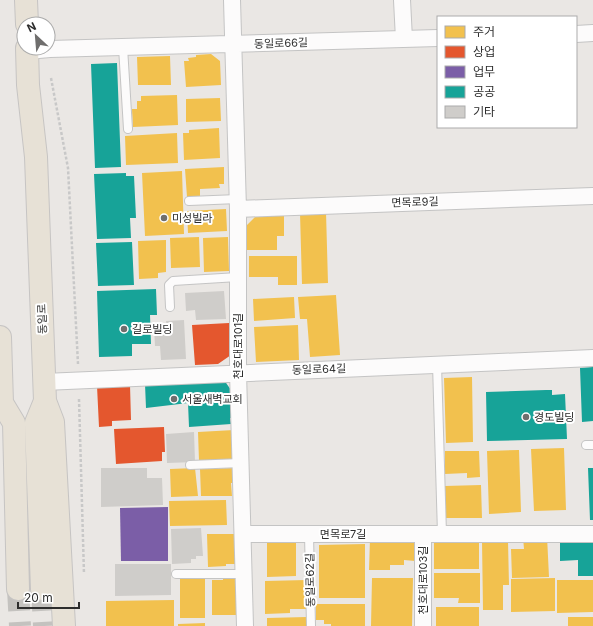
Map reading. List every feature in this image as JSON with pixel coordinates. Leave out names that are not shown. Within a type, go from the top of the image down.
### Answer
[{"type":"main road","points":[[26,0],[27,16]]},
{"type":"main road","name":"동일로","points":[[27,56],[28,85],[36,157],[45,391],[36,423],[42,589]]},
{"type":"main road","points":[[0,337],[1,404],[14,423],[18,589]]},
{"type":"main road","points":[[45,391],[54,422],[64,626]]},
{"type":"street","name":"천호대로101길","points":[[232,0],[238,204],[238,372],[245,626]]},
{"type":"street","points":[[402,0],[404,39]]},
{"type":"street","points":[[577,34],[593,33]]},
{"type":"street","name":"동일로66길","points":[[56,48],[437,38]]},
{"type":"street","name":"면목로9길","points":[[238,204],[593,196]]},
{"type":"street","name":"동일로64길","points":[[45,391],[238,372],[593,358]]},
{"type":"street","name":"면목로7길","points":[[243,534],[593,534]]},
{"type":"street","name":"천호대로103길","points":[[423,534],[423,626]]},
{"type":"lane","points":[[123,47],[128,129]]},
{"type":"lane","points":[[189,201],[238,204]]},
{"type":"lane","points":[[170,307],[169,285],[173,281],[238,277]]},
{"type":"lane","points":[[437,364],[442,534]]},
{"type":"lane","points":[[190,465],[241,463]]},
{"type":"lane","name":"동일로62길","points":[[309,534],[311,626]]},
{"type":"lane","points":[[176,574],[244,574]]},
{"type":"path","points":[[50,56],[50,75],[68,168],[78,366]]},
{"type":"path","points":[[79,395],[84,578]]},
{"type":"building: 주거","points":[[211,54],[220,61],[221,85],[186,87],[184,61],[189,61],[188,58],[196,57],[196,55]]},
{"type":"building: 주거","points":[[170,56],[171,85],[138,85],[137,57]]},
{"type":"building: 주거","points":[[177,95],[178,125],[133,127],[132,109],[137,109],[137,101],[141,101],[141,96]]},
{"type":"building: 주거","points":[[220,98],[221,121],[186,122],[186,99]]},
{"type":"building: 주거","points":[[219,128],[220,158],[184,160],[183,133],[189,133],[189,130]]},
{"type":"building: 주거","points":[[177,133],[178,163],[126,165],[125,136]]},
{"type":"building: 주거","points":[[224,167],[224,184],[219,184],[220,188],[200,189],[200,196],[187,197],[185,169]]},
{"type":"building: 주거","name":"미성빌라","points":[[182,171],[184,234],[145,236],[142,173]]},
{"type":"building: 주거","points":[[226,209],[227,231],[188,233],[187,211]]},
{"type":"building: 주거","points":[[260,212],[284,212],[284,236],[277,236],[277,250],[247,250],[246,226]]},
{"type":"building: 주거","points":[[326,212],[328,283],[302,284],[300,213]]},
{"type":"building: 주거","points":[[199,237],[200,267],[171,268],[170,238]]},
{"type":"building: 주거","points":[[228,237],[229,271],[204,272],[203,238]]},
{"type":"building: 주거","points":[[166,240],[166,272],[158,273],[158,278],[139,279],[138,241]]},
{"type":"building: 주거","points":[[249,256],[297,256],[297,285],[278,285],[278,277],[249,277]]},
{"type":"building: 주거","points":[[336,295],[340,355],[310,357],[307,319],[300,319],[298,297]]},
{"type":"building: 주거","points":[[294,297],[295,318],[254,321],[253,299]]},
{"type":"building: 주거","points":[[298,325],[299,360],[256,362],[254,327]]},
{"type":"building: 주거","points":[[472,377],[473,442],[446,443],[444,378]]},
{"type":"building: 주거","points":[[234,430],[235,460],[199,461],[198,432]]},
{"type":"building: 주거","points":[[564,448],[566,510],[534,511],[531,449]]},
{"type":"building: 주거","points":[[519,450],[521,512],[489,514],[487,451]]},
{"type":"building: 주거","points":[[445,451],[479,451],[480,477],[467,478],[467,473],[445,474]]},
{"type":"building: 주거","points":[[195,468],[198,496],[171,497],[170,469]]},
{"type":"building: 주거","points":[[235,468],[236,483],[231,483],[232,496],[201,496],[200,469]]},
{"type":"building: 주거","points":[[481,485],[482,518],[446,518],[445,486]]},
{"type":"building: 주거","points":[[226,500],[227,525],[170,526],[169,501]]},
{"type":"building: 주거","points":[[207,534],[237,534],[238,564],[208,567]]},
{"type":"building: 주거","points":[[547,536],[549,577],[512,578],[511,549],[524,549],[523,537]]},
{"type":"building: 주거","points":[[273,537],[296,537],[296,576],[267,577],[267,542]]},
{"type":"building: 주거","points":[[370,539],[416,540],[415,561],[404,560],[404,565],[390,565],[390,570],[369,570]]},
{"type":"building: 주거","points":[[434,541],[479,541],[479,569],[434,569]]},
{"type":"building: 주거","points":[[482,541],[508,541],[509,585],[503,585],[503,610],[483,610]]},
{"type":"building: 주거","points":[[365,544],[365,598],[319,598],[319,545]]},
{"type":"building: 주거","points":[[434,573],[480,573],[480,603],[458,603],[459,598],[434,598]]},
{"type":"building: 주거","points":[[223,577],[237,577],[237,615],[212,615],[212,580],[223,580]]},
{"type":"building: 주거","points":[[180,578],[205,578],[205,618],[180,618]]},
{"type":"building: 주거","points":[[372,578],[413,578],[412,626],[371,626]]},
{"type":"building: 주거","points":[[555,578],[555,611],[511,612],[511,579]]},
{"type":"building: 주거","points":[[307,580],[307,609],[290,609],[290,613],[265,614],[265,581]]},
{"type":"building: 주거","points":[[557,580],[593,580],[593,612],[557,613]]},
{"type":"building: 주거","points":[[174,600],[174,626],[106,626],[106,601]]},
{"type":"building: 주거","points":[[316,604],[365,604],[365,626],[331,626],[331,624],[324,624],[324,620],[316,620]]},
{"type":"building: 주거","points":[[436,607],[479,607],[479,626],[436,626]]},
{"type":"building: 주거","points":[[307,617],[308,626],[267,626],[267,618]]},
{"type":"building: 주거","points":[[568,617],[593,617],[593,626],[568,626]]},
{"type":"building: 주거","points":[[205,623],[205,626],[178,626],[178,624]]},
{"type":"building: 상업","points":[[229,323],[231,355],[218,364],[195,365],[192,325]]},
{"type":"building: 상업","points":[[130,385],[131,420],[112,421],[112,426],[99,427],[97,386]]},
{"type":"building: 상업","points":[[164,427],[165,452],[162,452],[162,461],[116,464],[114,429]]},
{"type":"building: 업무","points":[[168,507],[168,561],[121,561],[120,508]]},
{"type":"building: 공공","points":[[117,63],[121,167],[95,168],[91,64]]},
{"type":"building: 공공","points":[[126,173],[126,176],[134,176],[136,218],[130,218],[131,238],[97,239],[94,174]]},
{"type":"building: 공공","points":[[132,242],[134,285],[98,286],[96,243]]},
{"type":"building: 공공","name":"길로빌딩","points":[[156,289],[157,315],[150,315],[151,344],[132,344],[132,356],[99,357],[97,291]]},
{"type":"building: 공공","points":[[593,367],[593,421],[582,422],[580,368]]},
{"type":"building: 공공","points":[[224,380],[231,390],[231,424],[189,427],[188,403],[146,408],[145,384]]},
{"type":"building: 공공","name":"경도빌딩","points":[[552,390],[552,395],[565,394],[567,439],[487,441],[486,392]]},
{"type":"building: 공공","points":[[588,468],[593,468],[593,520],[590,520]]},
{"type":"building: 공공","points":[[560,541],[593,541],[593,576],[578,576],[578,560],[560,561]]},
{"type":"building: 기타","points":[[224,291],[226,319],[196,320],[195,310],[186,311],[185,293]]},
{"type":"building: 기타","points":[[184,320],[186,359],[161,360],[160,346],[155,346],[154,328],[167,327],[166,321]]},
{"type":"building: 기타","points":[[194,432],[195,462],[167,463],[166,434]]},
{"type":"building: 기타","points":[[101,468],[147,468],[147,478],[162,478],[163,505],[101,507]]},
{"type":"building: 기타","points":[[201,528],[203,556],[196,556],[196,559],[191,559],[191,563],[172,564],[171,529]]},
{"type":"building: 기타","points":[[115,564],[171,564],[171,595],[115,596]]},
{"type":"tunnel","points":[[18,589],[20,626]]},
{"type":"tunnel","points":[[42,589],[44,626]]},
{"type":"place","name":"미성빌라","points":[[164,218]]},
{"type":"place","name":"길로빌딩","points":[[124,329]]},
{"type":"place","name":"서울새벽교회","points":[[174,399]]},
{"type":"place","name":"경도빌딩","points":[[526,417]]}]
